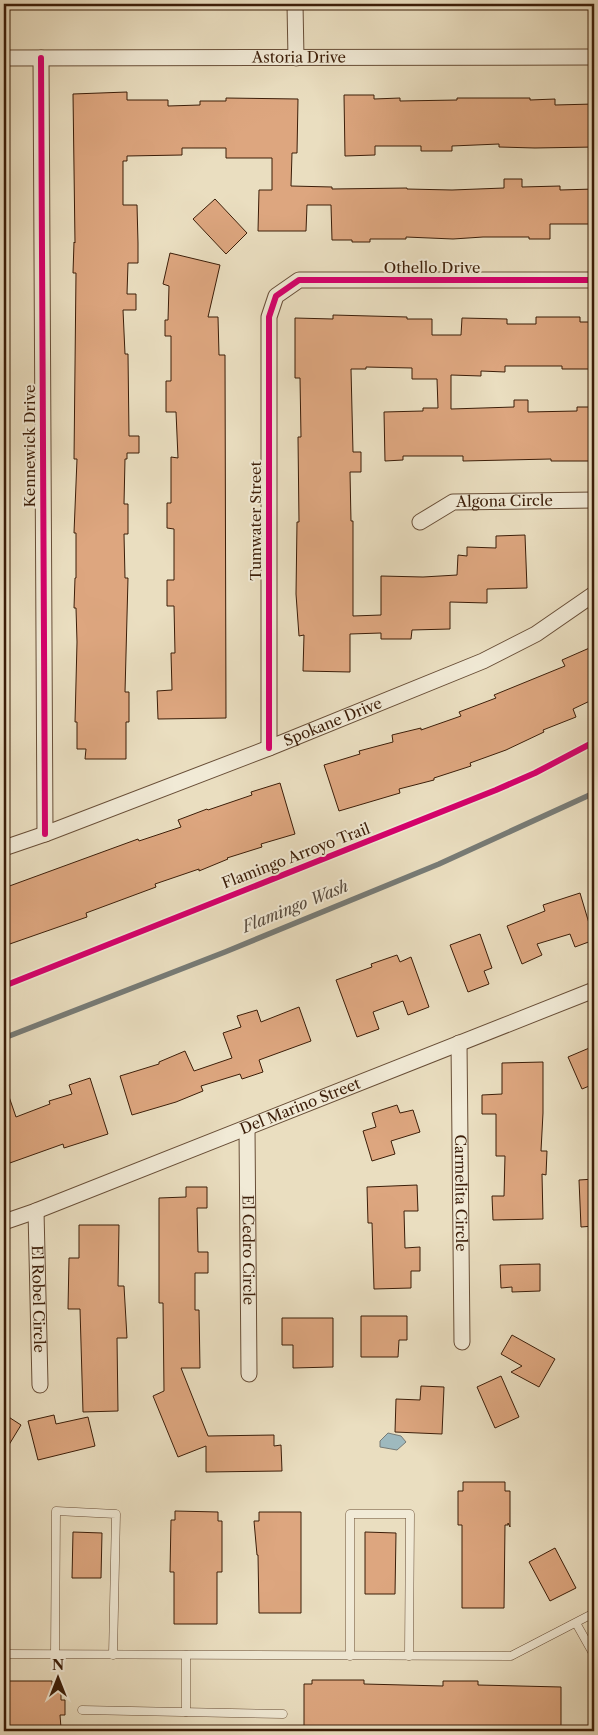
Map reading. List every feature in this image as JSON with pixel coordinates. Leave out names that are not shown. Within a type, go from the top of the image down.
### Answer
[{"type":"street","points":[[295,4],[296,58]]},
{"type":"street","name":"Astoria Drive","points":[[4,58],[594,57]]},
{"type":"street","name":"Kennewick Drive","points":[[41,58],[45,834]]},
{"type":"street","name":"Othello Drive","points":[[276,296],[298,280],[594,280]]},
{"type":"street","name":"Tumwater Street","points":[[269,748],[269,316],[276,296]]},
{"type":"street","name":"Algona Circle","points":[[420,522],[453,502],[594,500]]},
{"type":"street","name":"Spokane Drive","points":[[4,848],[269,748],[483,661],[536,634],[594,594]]},
{"type":"street","name":"Del Marino Street","points":[[4,1222],[36,1212],[594,990]]},
{"type":"street","name":"Carmelita Circle","points":[[459,1043],[462,1342]]},
{"type":"street","name":"El Cedro Circle","points":[[247,1128],[249,1374]]},
{"type":"street","name":"El Robel Circle","points":[[36,1212],[40,1385]]},
{"type":"lane","points":[[55,1655],[56,1511],[116,1514],[113,1655]]},
{"type":"lane","points":[[350,1656],[350,1514],[410,1514],[409,1656]]},
{"type":"lane","points":[[4,1654],[511,1656],[594,1613]]},
{"type":"lane","points":[[576,1623],[594,1655]]},
{"type":"lane","points":[[186,1655],[186,1712]]},
{"type":"lane","points":[[82,1710],[283,1714]]},
{"type":"water","points":[[388,1433],[401,1436],[406,1442],[397,1450],[380,1447],[380,1441]]},
{"type":"building","points":[[127,92],[127,100],[168,100],[168,106],[200,105],[200,101],[226,101],[226,98],[298,99],[297,153],[292,153],[291,186],[332,187],[332,189],[407,188],[452,190],[504,188],[504,179],[522,179],[522,187],[560,186],[560,190],[594,189],[594,224],[550,224],[550,239],[529,239],[529,237],[453,239],[406,237],[406,239],[370,239],[370,242],[352,242],[352,240],[332,240],[331,205],[307,205],[306,231],[258,231],[259,190],[272,190],[272,158],[226,158],[226,148],[182,148],[182,155],[127,156],[127,161],[123,161],[123,205],[137,205],[138,263],[128,263],[127,294],[136,294],[136,310],[123,310],[125,354],[128,354],[129,436],[139,436],[139,453],[127,453],[127,459],[125,459],[124,504],[128,504],[128,534],[124,534],[125,578],[128,578],[125,692],[129,692],[129,722],[126,722],[126,759],[85,759],[86,749],[77,749],[77,722],[75,722],[77,642],[76,608],[74,608],[76,533],[74,533],[77,459],[74,459],[76,273],[73,273],[75,243],[73,94]]},
{"type":"building","points":[[344,95],[374,95],[374,99],[400,98],[400,101],[457,100],[457,98],[530,98],[530,100],[555,99],[555,105],[594,104],[594,147],[499,147],[499,144],[452,146],[452,151],[421,151],[421,146],[375,146],[375,155],[345,156]]},
{"type":"building","points":[[215,199],[247,233],[226,254],[193,219]]},
{"type":"building","points":[[170,253],[220,265],[208,317],[218,317],[219,355],[225,355],[226,718],[158,719],[157,691],[172,690],[171,653],[175,653],[174,606],[167,606],[167,580],[174,580],[174,529],[167,528],[167,503],[171,503],[171,457],[178,458],[176,412],[166,412],[166,381],[171,381],[171,336],[165,336],[165,320],[168,320],[169,286],[163,284]]},
{"type":"building","points":[[333,315],[432,319],[432,335],[461,335],[462,318],[507,319],[507,324],[536,324],[536,317],[580,317],[580,322],[592,322],[592,369],[562,369],[562,366],[505,366],[505,372],[481,371],[481,376],[451,375],[451,409],[514,407],[514,400],[528,400],[528,412],[577,411],[577,407],[594,407],[594,461],[551,461],[551,459],[463,461],[463,456],[403,456],[403,460],[385,461],[384,412],[423,411],[423,408],[438,408],[437,379],[412,379],[412,368],[366,367],[366,369],[351,369],[353,452],[361,452],[361,472],[350,472],[351,521],[353,521],[353,616],[381,615],[381,576],[423,577],[457,575],[458,555],[467,556],[467,547],[496,548],[496,536],[525,535],[527,588],[487,589],[487,603],[450,602],[450,629],[412,630],[411,639],[381,639],[381,633],[350,634],[350,672],[303,671],[304,635],[299,636],[296,594],[297,522],[299,522],[298,437],[301,437],[300,378],[295,378],[295,318],[333,319]]},
{"type":"building","points":[[594,646],[594,699],[573,709],[576,717],[543,730],[544,732],[506,750],[470,763],[471,766],[434,778],[434,780],[399,789],[400,793],[339,811],[324,765],[360,754],[359,751],[393,742],[392,735],[421,728],[421,730],[461,716],[459,712],[496,698],[494,695],[565,666],[562,660]]},
{"type":"building","points":[[280,783],[295,834],[261,844],[262,847],[227,858],[199,871],[199,869],[155,884],[156,887],[86,913],[87,917],[4,946],[4,888],[138,839],[139,841],[181,827],[178,820],[252,795],[251,792]]},
{"type":"building","points":[[580,893],[594,940],[575,947],[570,934],[537,944],[542,955],[522,964],[507,926],[545,911],[543,905]]},
{"type":"building","points":[[480,934],[492,968],[484,971],[489,984],[468,992],[450,945]]},
{"type":"building","points":[[397,955],[400,962],[411,957],[429,1007],[408,1015],[403,1001],[373,1012],[379,1029],[357,1037],[336,980],[372,967],[371,964]]},
{"type":"building","points":[[299,1007],[311,1041],[259,1060],[263,1072],[242,1079],[240,1074],[201,1086],[203,1091],[176,1102],[132,1115],[120,1076],[159,1064],[159,1062],[185,1051],[194,1071],[232,1058],[223,1033],[241,1027],[237,1016],[257,1010],[261,1022]]},
{"type":"building","points":[[594,1046],[594,1084],[582,1089],[568,1057]]},
{"type":"building","points":[[543,1062],[541,1151],[547,1151],[546,1175],[542,1174],[543,1219],[493,1220],[492,1196],[504,1196],[505,1156],[496,1156],[496,1114],[482,1114],[482,1095],[502,1094],[502,1063]]},
{"type":"building","points":[[90,1078],[108,1134],[64,1148],[63,1144],[7,1164],[4,1154],[4,1088],[6,1088],[16,1117],[50,1104],[49,1101],[72,1094],[69,1085]]},
{"type":"building","points":[[397,1105],[400,1113],[413,1110],[420,1132],[391,1141],[395,1154],[372,1161],[363,1131],[376,1127],[372,1113]]},
{"type":"building","points":[[594,1179],[594,1226],[581,1227],[579,1180]]},
{"type":"building","points":[[417,1185],[418,1211],[404,1211],[405,1248],[420,1247],[420,1271],[411,1271],[411,1288],[374,1289],[372,1223],[368,1223],[367,1187]]},
{"type":"building","points":[[186,1187],[207,1187],[207,1208],[197,1208],[198,1252],[208,1252],[208,1273],[195,1273],[195,1310],[199,1310],[200,1368],[181,1368],[208,1436],[274,1435],[274,1446],[281,1445],[282,1471],[206,1472],[206,1446],[178,1457],[153,1396],[164,1391],[163,1303],[159,1303],[159,1198],[186,1197]]},
{"type":"building","points":[[79,1225],[119,1225],[118,1286],[124,1286],[127,1338],[117,1338],[118,1411],[83,1412],[80,1309],[68,1309],[69,1258],[79,1258]]},
{"type":"building","points":[[540,1264],[540,1291],[512,1292],[512,1287],[501,1288],[500,1265]]},
{"type":"building","points":[[361,1316],[407,1316],[407,1340],[399,1340],[398,1357],[361,1357]]},
{"type":"building","points":[[282,1318],[333,1318],[333,1367],[293,1368],[293,1345],[282,1345]]},
{"type":"building","points":[[512,1335],[555,1359],[539,1387],[511,1372],[522,1366],[501,1354]]},
{"type":"building","points":[[501,1376],[519,1417],[495,1428],[477,1387]]},
{"type":"building","points":[[421,1386],[444,1387],[442,1434],[395,1432],[396,1399],[420,1400]]},
{"type":"building","points":[[4,1414],[21,1425],[4,1453]]},
{"type":"building","points":[[54,1415],[56,1424],[88,1417],[95,1446],[38,1460],[28,1421]]},
{"type":"building","points":[[463,1482],[505,1482],[505,1491],[510,1491],[510,1527],[508,1523],[508,1525],[505,1525],[504,1608],[462,1608],[462,1525],[458,1525],[458,1491],[463,1491]]},
{"type":"building","points":[[175,1511],[218,1512],[218,1521],[222,1521],[222,1572],[217,1572],[217,1624],[174,1624],[174,1572],[170,1572],[171,1520],[175,1520]]},
{"type":"building","points":[[259,1512],[301,1512],[301,1613],[259,1613],[258,1555],[254,1521],[259,1521]]},
{"type":"building","points":[[73,1532],[102,1533],[101,1578],[72,1578]]},
{"type":"building","points":[[365,1532],[396,1533],[395,1594],[365,1594]]},
{"type":"building","points":[[555,1548],[576,1588],[550,1601],[529,1562]]},
{"type":"building","points":[[312,1680],[364,1680],[364,1684],[443,1686],[443,1681],[478,1681],[478,1685],[561,1687],[561,1728],[478,1728],[478,1731],[443,1731],[443,1727],[395,1727],[395,1731],[312,1731],[312,1726],[304,1726],[304,1684],[312,1684]]},
{"type":"building","points":[[4,1681],[52,1681],[52,1686],[61,1686],[61,1700],[65,1700],[65,1715],[60,1715],[61,1728],[52,1728],[52,1731],[17,1731],[17,1728],[4,1727]]},
{"type":"waterway","name":"Flamingo Wash","points":[[4,1038],[225,952],[439,864],[594,793]]},
{"type":"cycle path","points":[[41,58],[45,834]]},
{"type":"cycle path","points":[[269,748],[269,317],[276,296],[299,280],[594,280]]},
{"type":"cycle path","name":"Flamingo Arroyo Trail","points":[[4,986],[496,790],[535,773],[594,742]]}]
